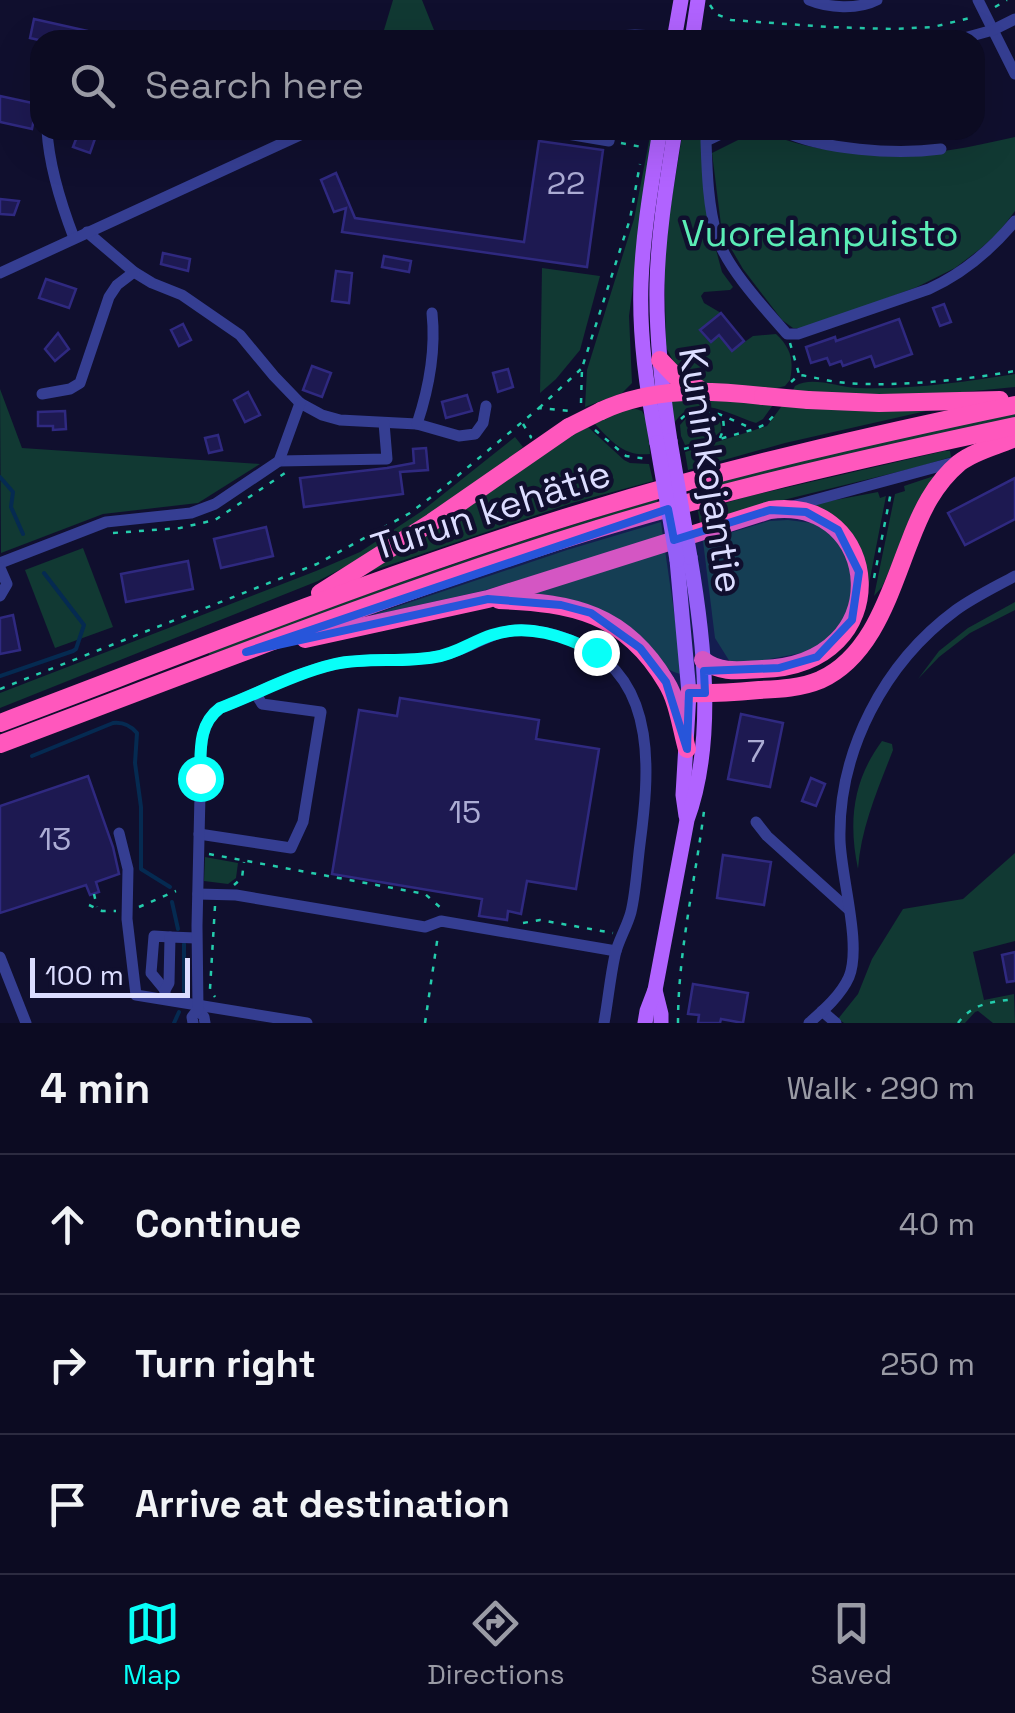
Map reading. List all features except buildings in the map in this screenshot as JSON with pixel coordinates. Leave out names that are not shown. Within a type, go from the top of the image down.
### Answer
[{"type":"highway","points":[[660,360],[681,382],[708,391]]},
{"type":"highway","points":[[290,612],[432,522],[575,418],[656,393],[708,391],[879,404],[1015,402]]},
{"type":"highway","name":"Turun kehätie","points":[[0,722],[418,566],[593,509],[818,448],[1015,402]]},
{"type":"highway","name":"Turun kehätie","points":[[0,744],[422,586],[598,528],[820,468],[1015,426]]},
{"type":"highway","points":[[697,688],[806,685],[828,676],[849,660],[871,632],[926,502],[942,480],[962,460],[1015,438]]},
{"type":"highway","points":[[246,652],[488,599],[780,509],[806,512],[838,530],[857,561],[860,583],[852,620],[831,648],[798,665],[779,668],[725,670],[704,660]]},
{"type":"highway","points":[[488,599],[561,604],[591,613],[629,637],[666,682],[687,750]]},
{"type":"main road","points":[[675,30],[681,0]]},
{"type":"main road","points":[[695,30],[704,2]]},
{"type":"main road","name":"Kuninkojantie","points":[[644,1023],[656,990],[687,820],[696,796],[697,688],[684,558],[668,436],[642,332],[649,200],[658,140]]},
{"type":"main road","name":"Kuninkojantie","points":[[656,393],[660,360],[657,266],[674,140]]},
{"type":"main road","name":"Kuninkojantie","points":[[684,558],[701,620],[704,660],[687,750],[683,795],[687,820]]},
{"type":"main road","name":"Kuninkojantie","points":[[656,990],[661,1023]]},
{"type":"street","points":[[809,0],[826,6],[868,4],[876,0]]},
{"type":"street","points":[[978,0],[1015,74]]},
{"type":"street","points":[[985,32],[1015,19]]},
{"type":"street","points":[[49,140],[74,238]]},
{"type":"street","points":[[0,272],[288,140]]},
{"type":"street","points":[[708,140],[708,178],[716,235],[729,260],[786,334],[798,334],[948,280],[982,256],[1015,221]]},
{"type":"street","points":[[808,140],[890,153],[940,149]]},
{"type":"street","points":[[87,232],[134,272],[182,295],[240,334],[300,402],[322,415],[340,420],[416,424],[459,436],[475,434],[486,406]]},
{"type":"street","points":[[42,394],[70,389],[80,382],[110,297],[117,285],[134,272]]},
{"type":"street","points":[[416,424],[424,402],[435,339],[432,313]]},
{"type":"street","points":[[279,460],[300,402]]},
{"type":"street","points":[[0,596],[6,584],[0,566],[106,522],[201,511],[279,460],[387,459],[384,423]]},
{"type":"street","points":[[780,509],[962,460]]},
{"type":"street","points":[[810,1023],[841,990],[850,973],[852,951],[840,838],[842,800],[850,764],[869,714],[885,685],[915,647],[958,608],[1015,576]]},
{"type":"street","points":[[205,1023],[198,1006],[196,938],[201,752],[206,722],[220,708],[320,668],[445,656],[492,635],[530,630],[567,639],[596,652],[616,669],[640,720],[647,758],[645,804],[631,912],[616,951],[604,1023]]},
{"type":"street","points":[[190,649],[198,669]]},
{"type":"street","points":[[666,682],[697,688]]},
{"type":"street","points":[[199,834],[292,848],[303,822],[320,712],[262,704],[256,694]]},
{"type":"street","points":[[756,822],[848,909]]},
{"type":"street","points":[[119,833],[128,868],[128,923],[136,995],[166,994],[198,1006],[307,1023]]},
{"type":"street","points":[[198,894],[236,895],[425,927],[441,921],[616,951]]},
{"type":"street","points":[[166,994],[170,937],[196,938]]},
{"type":"street","points":[[0,957],[26,1023]]},
{"type":"street","points":[[0,1004],[16,998]]},
{"type":"street","points":[[192,1023],[198,1006]]},
{"type":"street","points":[[822,1012],[836,1023]]},
{"type":"path","points":[[704,2],[716,14],[732,20],[892,28],[933,27],[984,13],[1007,0]]},
{"type":"path","points":[[623,140],[644,148]]},
{"type":"path","points":[[540,408],[575,418],[582,368],[630,219],[640,166]]},
{"type":"path","points":[[786,334],[799,375]]},
{"type":"path","points":[[0,689],[317,564],[410,512],[443,488],[582,368]]},
{"type":"path","points":[[668,436],[693,410],[712,412],[755,429]]},
{"type":"path","points":[[720,439],[723,418]]},
{"type":"path","points":[[522,423],[531,437],[524,442]]},
{"type":"path","points":[[207,854],[425,894],[444,910]]},
{"type":"path","points":[[231,887],[242,878],[244,860]]},
{"type":"path","points":[[94,894],[98,909]]},
{"type":"path","points":[[216,894],[210,989],[217,1008]]},
{"type":"path","points":[[516,924],[540,920],[613,933]]},
{"type":"path","points":[[425,1023],[439,928]]},
{"type":"path","points":[[958,1023],[980,1004],[1015,999]]},
{"type":"highlighted area","points":[[668,509],[674,540],[770,510],[806,512],[838,530],[859,572],[852,620],[817,657],[779,668],[704,671],[705,693],[689,693],[687,749],[666,682],[640,648],[591,613],[561,605],[488,599],[246,652]]},
{"type":"green space","points":[[393,0],[422,0],[434,30],[384,30]]},
{"type":"green space","name":"Vuorelanpuisto","points":[[1015,137],[1015,211],[999,232],[955,268],[917,287],[804,329],[793,328],[782,320],[743,269],[722,233],[712,153],[738,140],[786,140],[850,153],[898,155]]},
{"type":"green space","points":[[651,140],[629,316],[632,383],[622,393],[585,407],[587,370],[634,219]]},
{"type":"green space","points":[[681,140],[703,140],[711,231],[722,272],[733,287],[704,292],[701,296],[704,303],[721,313],[701,330],[711,342],[719,335],[732,351],[753,336],[776,334],[791,360],[790,380],[785,386],[769,390],[700,382],[690,379],[675,365],[666,347],[664,247]]},
{"type":"green space","points":[[542,268],[600,276],[580,350],[540,393]]},
{"type":"green space","points":[[1015,374],[1015,387],[912,397],[792,392],[795,386],[809,382],[897,388]]},
{"type":"green space","points":[[0,389],[22,448],[260,464],[198,503],[103,514],[1,553]]},
{"type":"green space","points":[[671,402],[775,402],[756,423],[701,407],[681,414],[673,425]]},
{"type":"green space","points":[[784,403],[935,409],[688,470],[685,452],[767,426]]},
{"type":"green space","points":[[636,409],[647,420],[650,454],[625,450],[594,423],[622,410]]},
{"type":"green space","points":[[696,412],[717,418],[721,431],[712,439],[685,445],[680,425]]},
{"type":"green space","points":[[1015,413],[1015,419],[855,453],[696,494],[695,487],[817,456]]},
{"type":"green space","points":[[588,427],[624,460],[649,464],[653,481],[572,503],[366,573],[558,442]]},
{"type":"green space","points":[[515,437],[523,447],[475,485],[345,567],[0,708],[0,693],[360,552],[422,511]]},
{"type":"green space","points":[[950,451],[951,457],[700,524],[698,511]]},
{"type":"green space","points":[[940,474],[911,520],[882,587],[874,596],[895,494],[905,491],[904,486]]},
{"type":"green space","points":[[878,492],[880,498],[886,496],[867,594],[859,553],[814,504]]},
{"type":"green space","points":[[657,499],[658,505],[209,655],[209,651],[376,591]]},
{"type":"green space","points":[[769,521],[812,523],[825,530],[846,554],[854,585],[846,617],[817,650],[749,663],[730,662],[715,638],[703,541]]},
{"type":"green space","points":[[661,522],[663,537],[482,591],[369,616],[567,550]]},
{"type":"green space","points":[[83,548],[113,627],[55,648],[25,570]]},
{"type":"green space","points":[[665,550],[683,674],[666,668],[622,623],[601,610],[566,598],[529,593]]},
{"type":"green space","points":[[1015,602],[1015,610],[970,633],[918,679],[939,651],[968,628]]},
{"type":"green space","points":[[882,741],[892,744],[893,750],[866,823],[858,869],[853,834],[855,802],[865,771]]},
{"type":"green space","points":[[1015,853],[1015,941],[973,952],[984,1000],[1014,994],[1015,1023],[993,1023],[978,1011],[965,1023],[844,1023],[838,1019],[858,994],[872,959],[903,909],[963,899]]},
{"type":"green space","points":[[205,857],[238,863],[236,878],[228,884],[204,881]]},
{"type":"waterway","points":[[0,477],[13,492],[11,507],[23,534]]},
{"type":"waterway","points":[[0,676],[76,649],[84,625],[44,573]]},
{"type":"waterway","points":[[32,756],[113,723],[135,731],[141,869],[170,887]]},
{"type":"waterway","points":[[172,902],[178,929]]},
{"type":"waterway","points":[[184,944],[184,991]]},
{"type":"waterway","points":[[174,1023],[179,1012]]},
{"type":"route","points":[[200,778],[202,737],[212,714],[320,668],[354,661],[445,656],[492,635],[514,630],[567,639],[596,652]]}]
